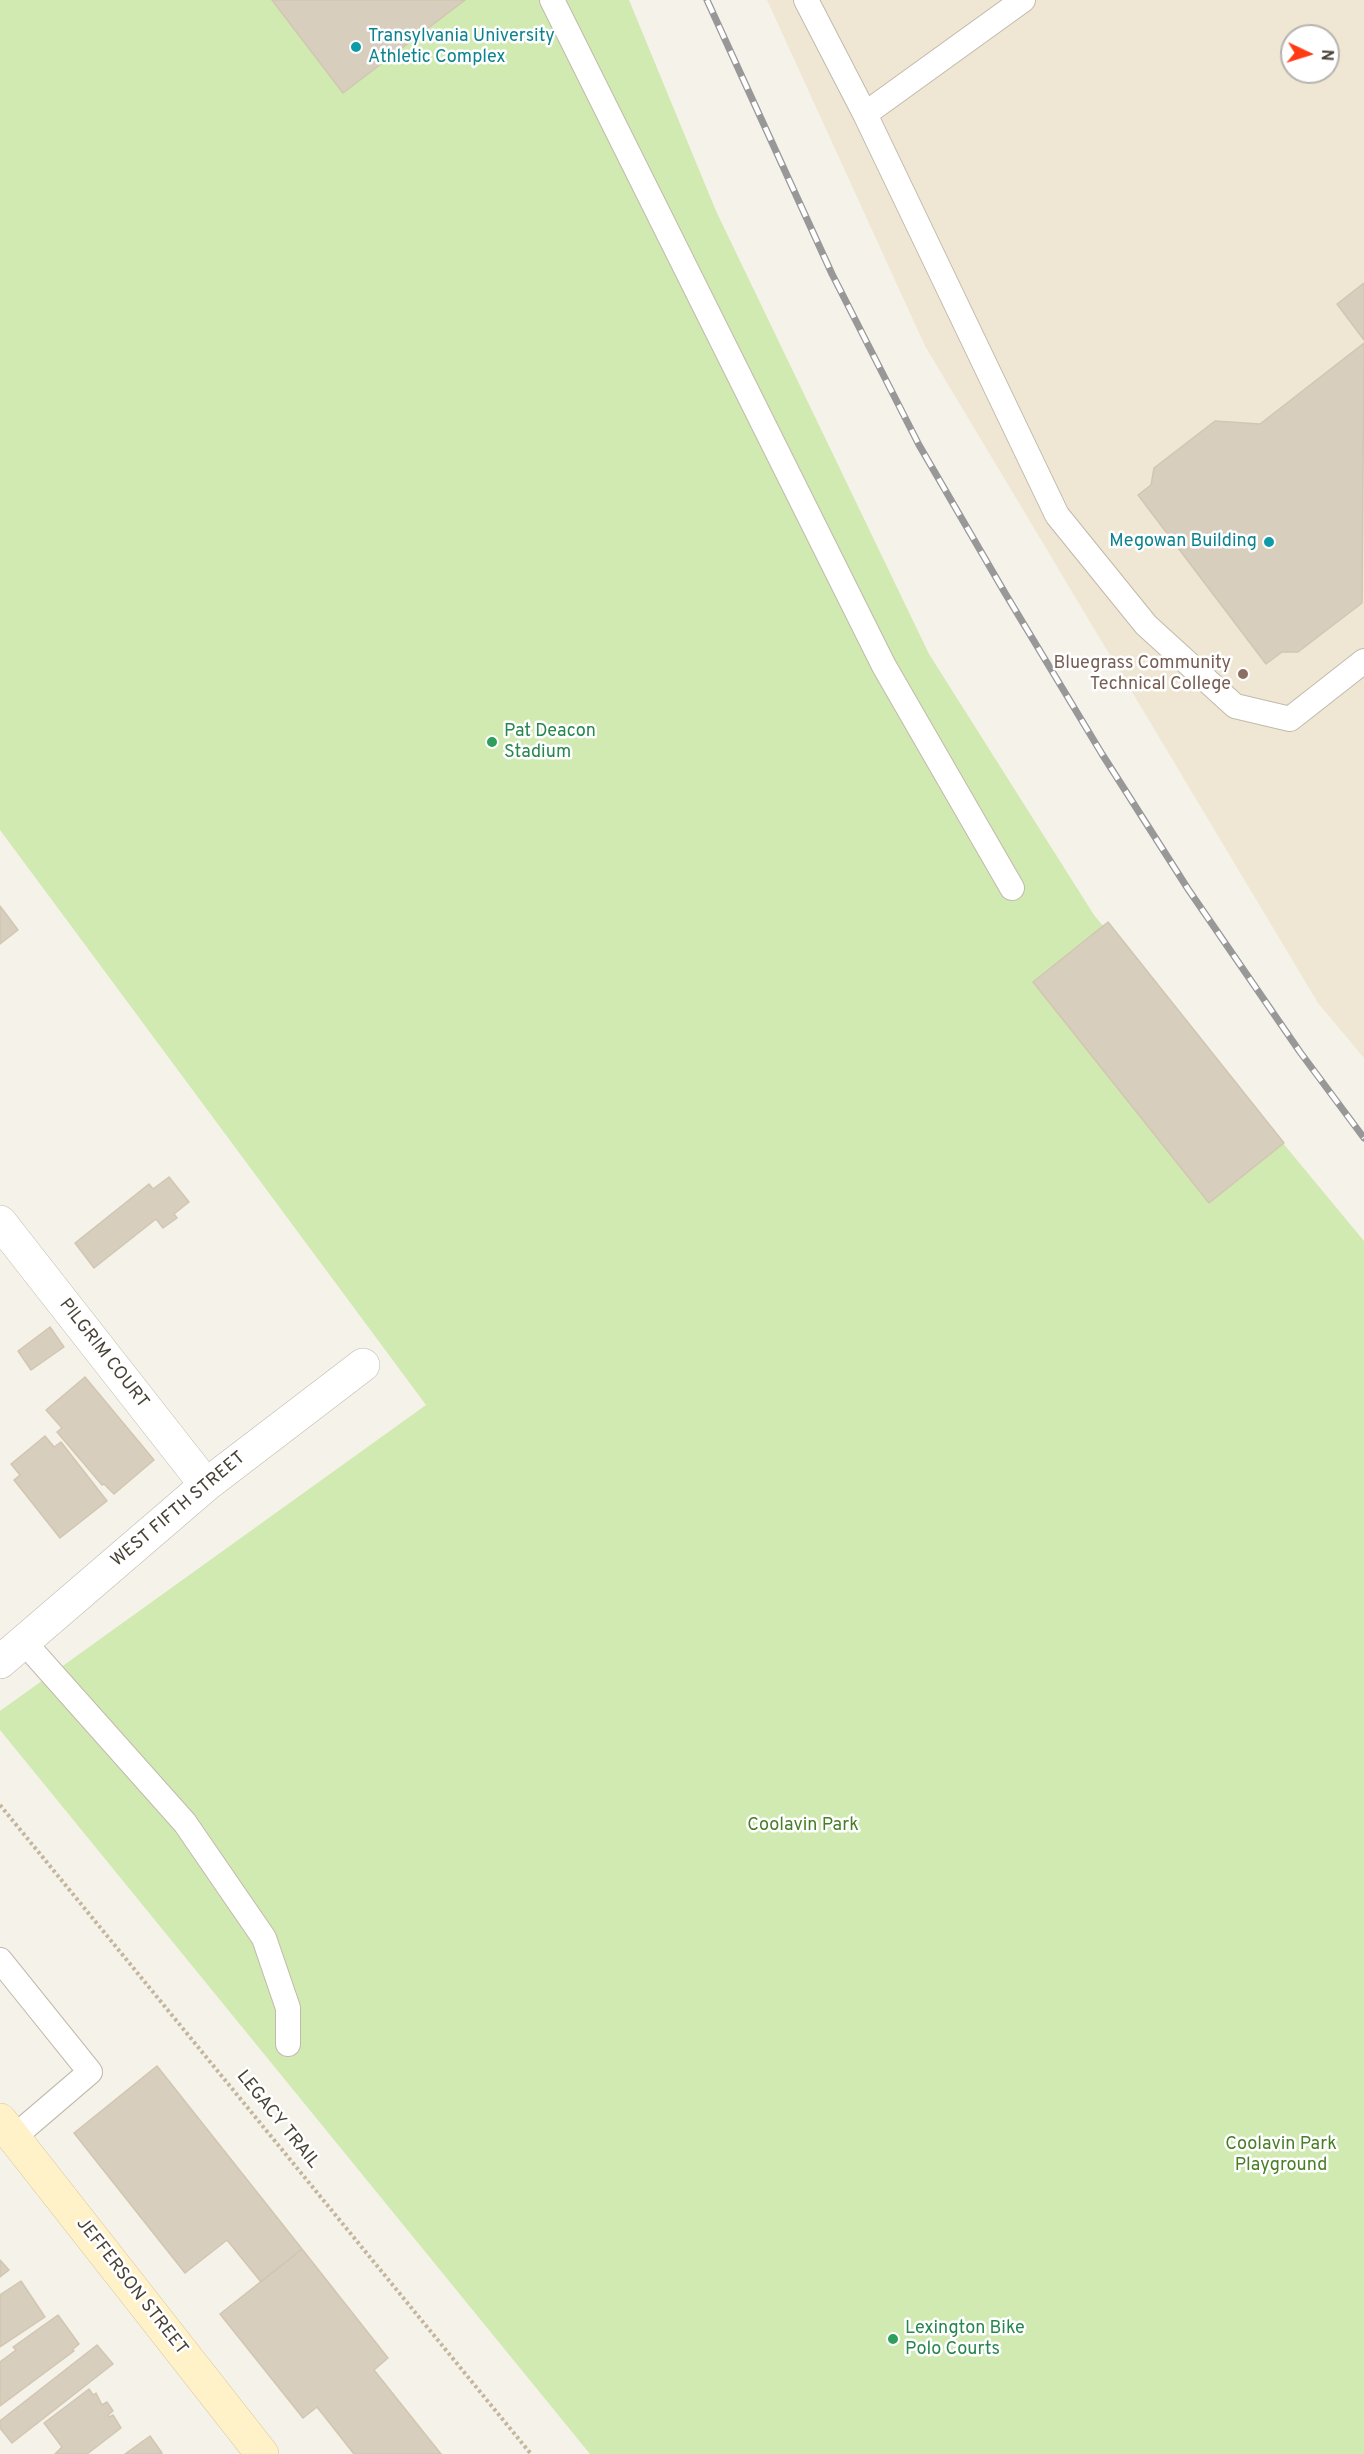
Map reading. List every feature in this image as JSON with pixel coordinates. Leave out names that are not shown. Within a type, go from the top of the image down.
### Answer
[{"type":"street","name":"PILGRIM COURT","points":[[0,1222],[206,1485]]},
{"type":"street","name":"WEST FIFTH STREET","points":[[12,1652],[206,1485],[363,1365]]},
{"type":"street","name":"JEFFERSON STREET","points":[[7,2128],[262,2454]]},
{"type":"lane","points":[[552,0],[884,666],[1012,888]]},
{"type":"lane","points":[[806,0],[865,114],[1057,515],[1146,625],[1235,706],[1290,719],[1364,661]]},
{"type":"lane","points":[[865,114],[1023,0]]},
{"type":"lane","points":[[12,1652],[184,1823],[264,1938],[288,2008],[288,2044]]},
{"type":"lane","points":[[0,1960],[90,2072],[7,2128]]},
{"type":"path","name":"LEGACY TRAIL","points":[[0,1804],[531,2454]]},
{"type":"shaded area","name":"Bluegrass Community Technical College","points":[[767,0],[1364,0],[1364,1058],[1318,1003],[925,346]]},
{"type":"green space","points":[[0,0],[629,0],[716,211],[929,654],[1094,915],[1364,1241],[1364,2454],[590,2454],[0,1730],[0,1711],[426,1405],[0,830]]},
{"type":"building","name":"Transylvania University Athletic Complex","points":[[272,0],[465,0],[343,93]]},
{"type":"building","points":[[1364,283],[1364,340],[1337,304]]},
{"type":"building","name":"Megowan Building","points":[[1364,343],[1362,603],[1298,652],[1282,652],[1266,664],[1138,495],[1151,485],[1154,468],[1215,421],[1260,424]]},
{"type":"building","points":[[0,906],[18,930],[0,944]]},
{"type":"building","points":[[1108,922],[1284,1143],[1209,1203],[1033,982]]},
{"type":"building","points":[[169,1177],[189,1202],[174,1214],[177,1218],[163,1228],[156,1219],[94,1268],[75,1243],[149,1184],[153,1189]]},
{"type":"building","points":[[50,1327],[64,1347],[31,1370],[18,1351]]},
{"type":"building","points":[[85,1377],[154,1460],[114,1494],[104,1484],[102,1485],[57,1432],[62,1428],[46,1410]]},
{"type":"building","points":[[45,1436],[54,1447],[61,1442],[107,1501],[60,1538],[14,1480],[20,1475],[11,1464]]},
{"type":"building","points":[[157,2066],[302,2249],[261,2282],[227,2240],[185,2273],[74,2133]]},
{"type":"building","points":[[302,2249],[388,2358],[374,2370],[441,2454],[354,2454],[317,2407],[303,2418],[220,2314]]},
{"type":"building","points":[[0,2260],[9,2270],[0,2277]]},
{"type":"building","points":[[21,2281],[45,2317],[0,2347],[0,2295]]},
{"type":"building","points":[[58,2315],[79,2344],[72,2350],[74,2351],[0,2406],[0,2362],[16,2350],[13,2347]]},
{"type":"building","points":[[97,2345],[113,2364],[12,2443],[0,2428],[0,2421]]},
{"type":"building","points":[[89,2389],[93,2395],[96,2393],[102,2405],[107,2402],[113,2411],[108,2415],[109,2417],[113,2415],[121,2428],[87,2454],[55,2454],[62,2447],[44,2423]]},
{"type":"building","points":[[150,2436],[162,2453],[125,2454]]},
{"type":"railway","points":[[707,0],[832,274],[919,445],[1102,754],[1188,889],[1300,1052],[1364,1138]]},
{"type":"place","name":"Transylvania University Athletic Complex","points":[[356,47]]},
{"type":"place","name":"Megowan Building","points":[[1269,542]]},
{"type":"place","name":"Bluegrass Community Technical College","points":[[1243,674]]},
{"type":"place","name":"Pat Deacon Stadium","points":[[492,742]]},
{"type":"place","name":"Lexington Bike Polo Courts","points":[[893,2339]]},
{"type":"park label","name":"Coolavin Park","points":[[803,1826]]},
{"type":"park label","name":"Coolavin Park Playground","points":[[1281,2155]]}]
